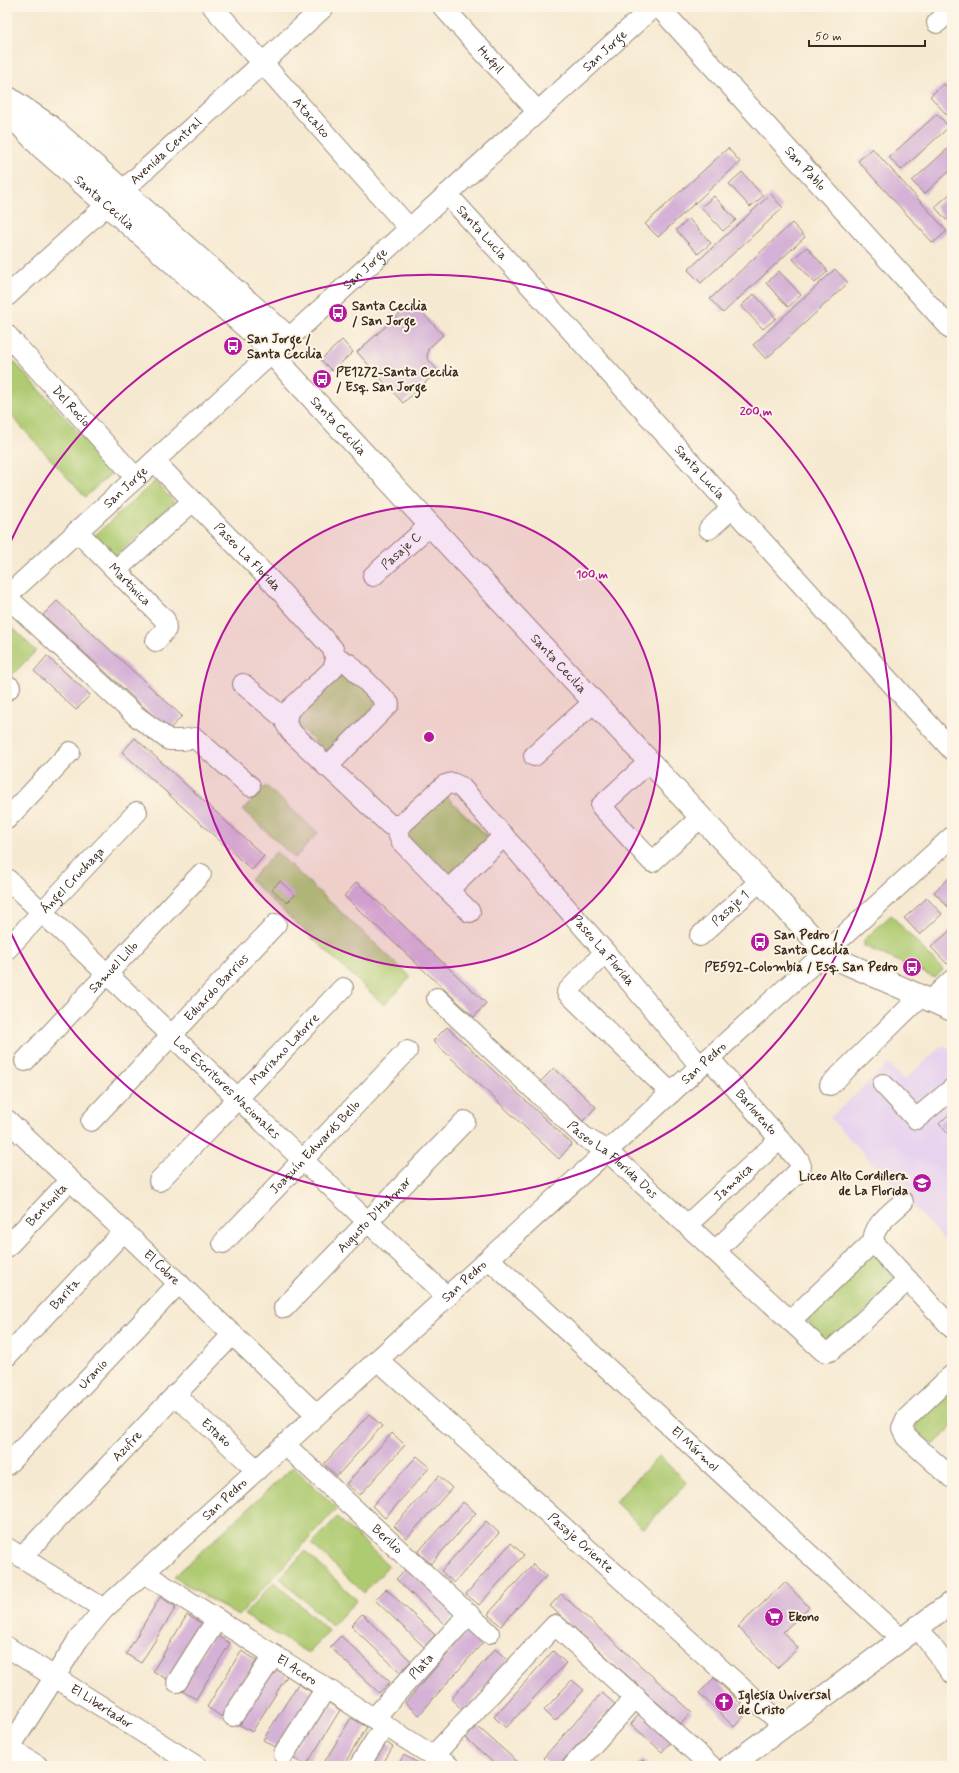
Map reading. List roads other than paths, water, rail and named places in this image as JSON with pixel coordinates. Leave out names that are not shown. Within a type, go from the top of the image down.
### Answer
[{"type":"main road","name":"Santa Cecilia","points":[[7,97],[50,126],[124,190],[289,338]]},
{"type":"main road","name":"Santa Cecilia","points":[[7,111],[42,147],[262,341],[430,525],[826,952],[841,961],[952,1010]]},
{"type":"main road","name":"San Jorge","points":[[272,353],[289,338]]},
{"type":"main road","points":[[730,1766],[909,1632],[952,1602]]},
{"type":"street","name":"Atacalco","points":[[213,7],[409,228]]},
{"type":"street","name":"Avenida Central","points":[[7,296],[324,7]]},
{"type":"street","name":"Huépil","points":[[443,7],[538,112]]},
{"type":"street","name":"San Jorge","points":[[289,338],[654,7]]},
{"type":"street","name":"San Pablo","points":[[659,7],[952,330]]},
{"type":"street","points":[[936,23],[952,9]]},
{"type":"street","name":"Santa Lucía","points":[[447,194],[952,750]]},
{"type":"street","name":"Del Rocío","points":[[7,335],[136,478]]},
{"type":"street","name":"San Jorge","points":[[7,597],[272,353]]},
{"type":"street","name":"Paseo La Florida","points":[[154,461],[279,588],[331,646],[336,657],[349,664],[389,704],[327,767]]},
{"type":"street","points":[[116,570],[193,501]]},
{"type":"street","points":[[709,529],[732,508]]},
{"type":"street","name":"Pasaje C","points":[[373,576],[430,525]]},
{"type":"street","name":"Martinica","points":[[77,531],[165,620],[166,629],[156,641]]},
{"type":"street","points":[[7,597],[136,716],[169,740],[195,738],[250,786]]},
{"type":"street","points":[[336,657],[336,662],[332,670],[288,711],[286,724],[291,732],[386,823],[395,826],[401,841],[470,912]]},
{"type":"street","points":[[243,684],[286,720]]},
{"type":"street","points":[[534,756],[594,702]]},
{"type":"street","points":[[7,819],[70,752]]},
{"type":"street","points":[[649,762],[601,806],[652,862],[701,817]]},
{"type":"street","name":"Paseo La Florida","points":[[395,826],[403,823],[442,787],[452,783],[461,787],[605,952],[705,1062]]},
{"type":"street","name":"Ángel Cruchaga","points":[[7,949],[137,812]]},
{"type":"street","points":[[448,890],[504,836]]},
{"type":"street","name":"San Pedro","points":[[8,1750],[78,1640],[104,1609],[952,837]]},
{"type":"street","name":"Samuel Lillo","points":[[26,1061],[201,874]]},
{"type":"street","name":"Los Escritores Nacionales","points":[[7,879],[447,1297]]},
{"type":"street","name":"Pasaje 1","points":[[700,936],[760,881]]},
{"type":"street","name":"Eduardo Barrios","points":[[91,1121],[276,924]]},
{"type":"street","points":[[605,952],[568,992],[671,1093]]},
{"type":"street","points":[[830,1084],[926,999],[952,980]]},
{"type":"street","name":"Mariano Latorre","points":[[159,1181],[343,988]]},
{"type":"street","name":"Paseo La Florida Dos","points":[[437,998],[583,1136],[607,1151],[823,1351],[830,1352],[908,1280]]},
{"type":"street","name":"Joaquín Edwards Bello","points":[[223,1243],[407,1051]]},
{"type":"street","name":"Barlovento","points":[[705,1062],[780,1139],[800,1161],[801,1166],[799,1171],[715,1251]]},
{"type":"street","points":[[883,1084],[916,1119],[952,1089]]},
{"type":"street","name":"Augusto D'Halmar","points":[[284,1308],[466,1121]]},
{"type":"street","name":"El Cobre","points":[[10,1130],[70,1180],[317,1415]]},
{"type":"street","name":"Jamaica","points":[[687,1225],[780,1139]]},
{"type":"street","name":"Bentonita","points":[[7,1247],[70,1180]]},
{"type":"street","points":[[790,1320],[873,1242],[874,1234],[878,1227],[903,1202]]},
{"type":"street","name":"Barita","points":[[7,1356],[124,1231]]},
{"type":"street","points":[[873,1242],[952,1328]]},
{"type":"street","name":"El Mármol","points":[[489,1259],[909,1632],[952,1674]]},
{"type":"street","name":"Uranio","points":[[7,1465],[179,1283]]},
{"type":"street","name":"Azufre","points":[[14,1552],[175,1395],[233,1334]]},
{"type":"street","name":"Pasaje Oriente","points":[[378,1360],[784,1726]]},
{"type":"street","points":[[952,1374],[906,1419],[902,1428],[906,1437],[952,1478]]},
{"type":"street","name":"Estaño","points":[[175,1395],[257,1470]]},
{"type":"street","name":"Berilio","points":[[285,1445],[489,1633]]},
{"type":"street","points":[[14,1552],[104,1609]]},
{"type":"street","name":"El Acero","points":[[144,1573],[379,1722],[438,1762]]},
{"type":"street","name":"Plata","points":[[359,1766],[379,1722],[469,1614]]},
{"type":"street","points":[[177,1682],[216,1619]]},
{"type":"street","points":[[438,1762],[554,1625],[557,1626],[711,1766]]},
{"type":"street","name":"El Libertador","points":[[7,1647],[196,1766]]},
{"type":"street","points":[[233,1716],[274,1655]]},
{"type":"street","points":[[284,1754],[326,1688]]},
{"type":"street","points":[[573,1766],[636,1697]]},
{"type":"street","points":[[8,1750],[38,1766]]},
{"type":"place","name":"Santa Cecilia / San Jorge","points":[[338,313]]},
{"type":"place","name":"San Jorge / Santa Cecilia","points":[[233,346]]},
{"type":"place","name":"PE1272-Santa Cecilia / Esq. San Jorge","points":[[322,379]]},
{"type":"place","name":"San Pedro / Santa Cecilia","points":[[760,942]]},
{"type":"place","name":"PE592-Colombia / Esq. San Pedro","points":[[912,967]]},
{"type":"place","name":"Liceo Alto Cordillera de La Florida","points":[[922,1183]]},
{"type":"place","name":"Ekono","points":[[774,1617]]},
{"type":"place","name":"Iglesia Universal de Cristo","points":[[724,1702]]}]
